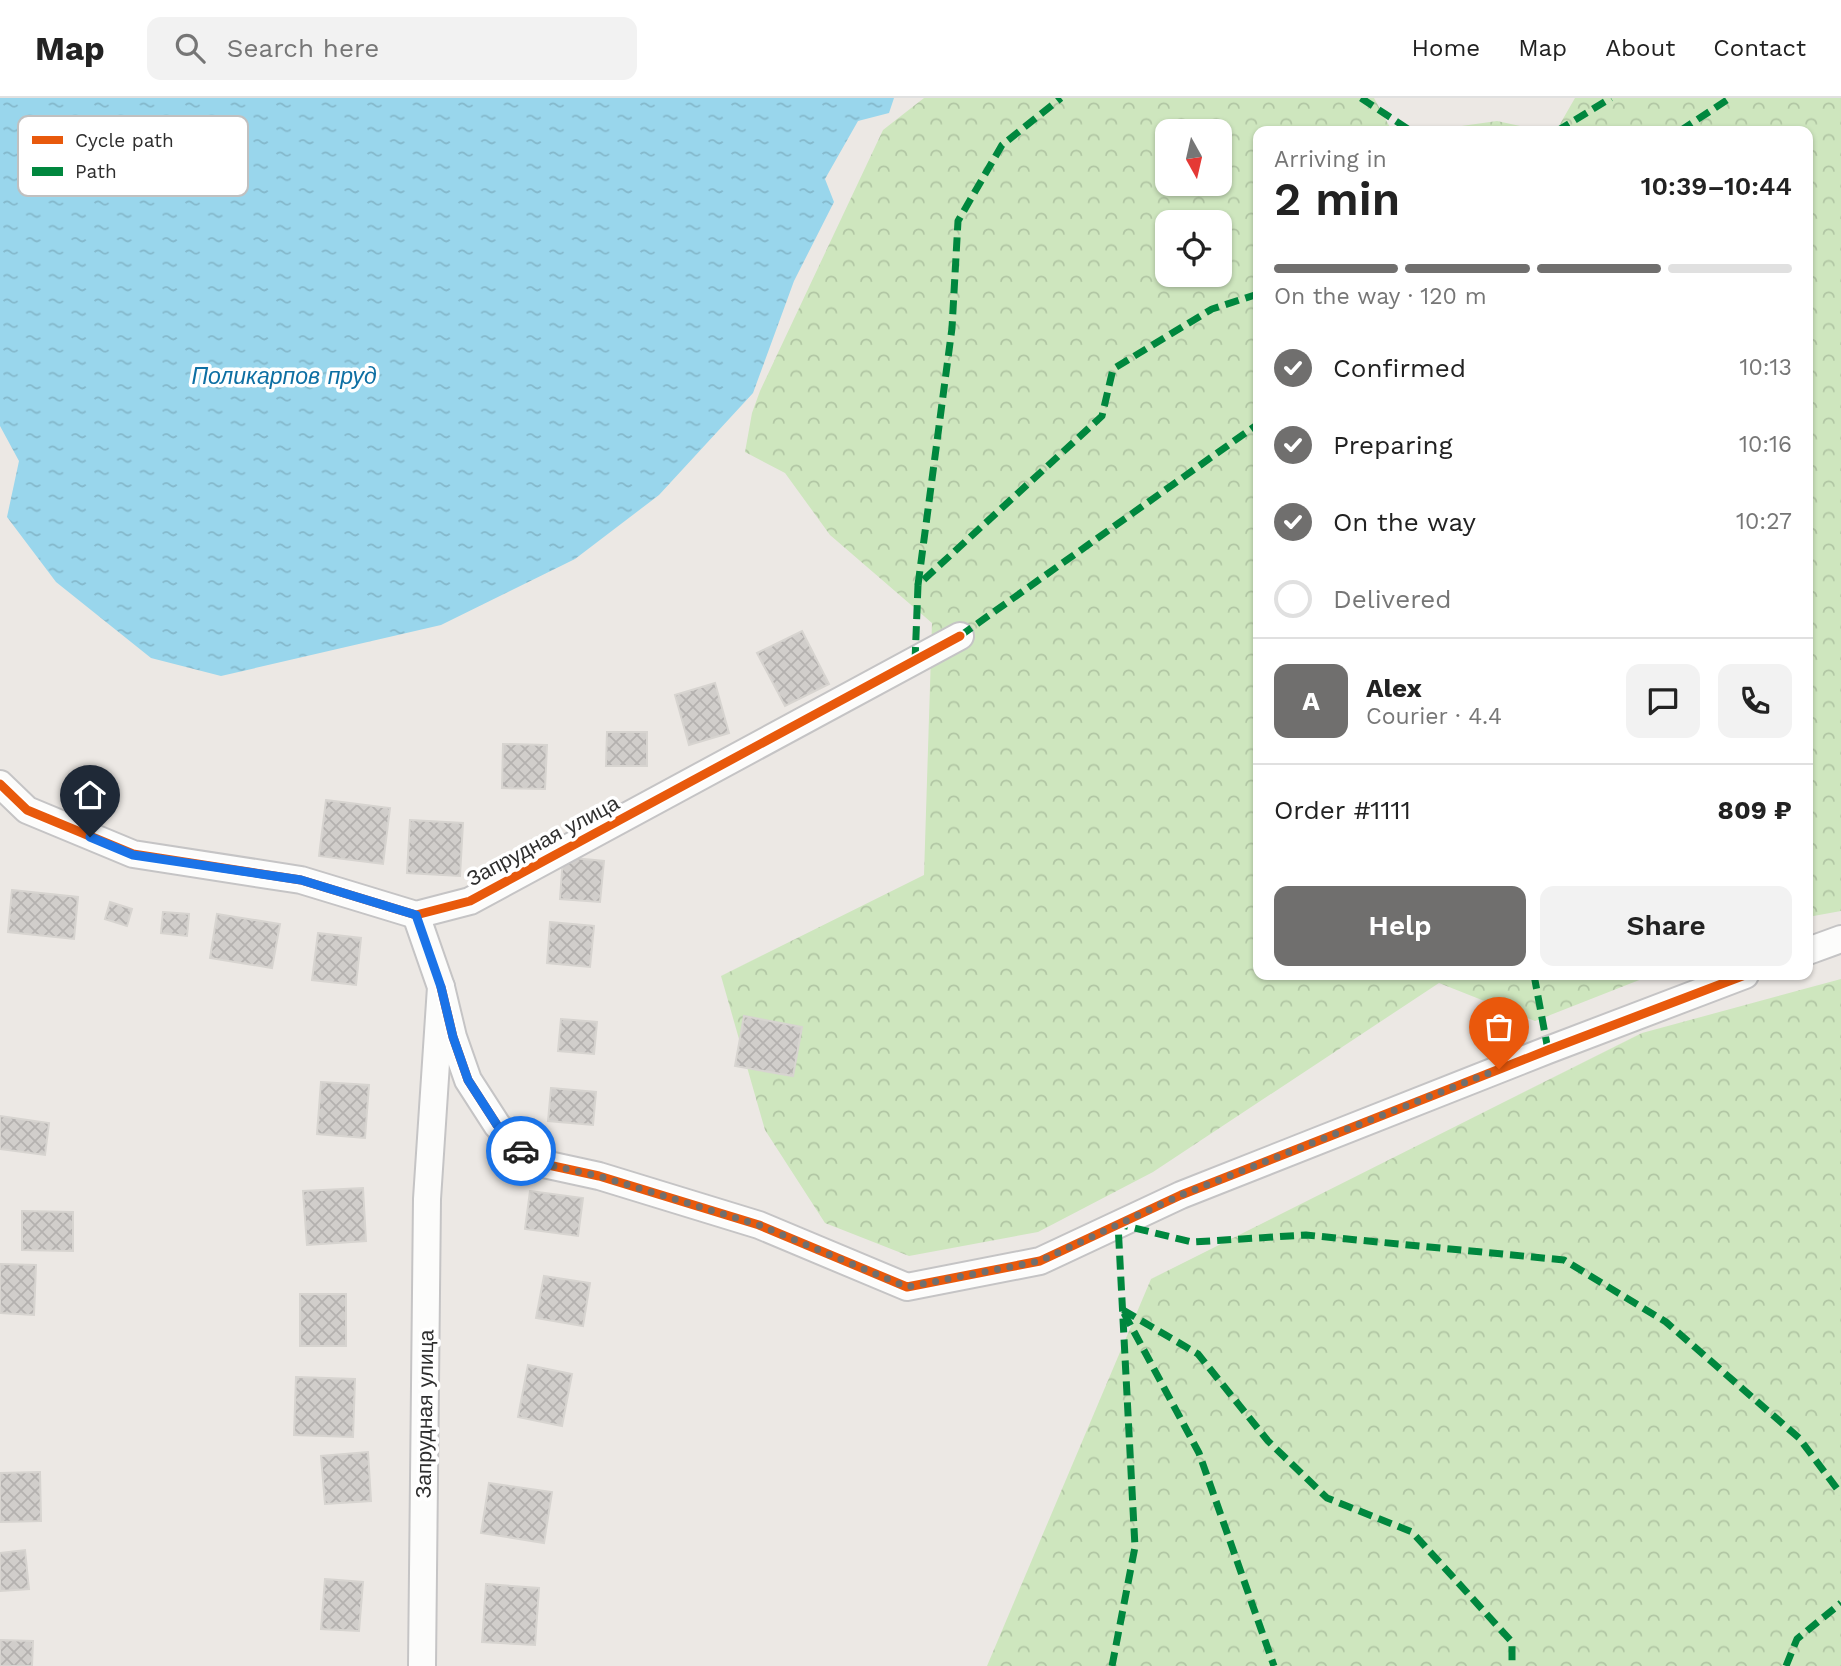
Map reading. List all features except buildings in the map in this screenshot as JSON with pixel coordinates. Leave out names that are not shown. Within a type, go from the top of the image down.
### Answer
[{"type":"street","name":"Запрудная улица","points":[[422,1666],[427,1199],[441,987],[416,915],[470,901],[960,636]]},
{"type":"street","points":[[0,784],[27,810],[133,855],[301,880],[416,915]]},
{"type":"street","points":[[1813,949],[1841,939]]},
{"type":"street","points":[[441,987],[453,1037],[468,1080],[497,1125],[530,1161],[599,1176],[759,1225],[907,1287],[1040,1261],[1181,1195],[1548,1049],[1732,980]]},
{"type":"green space","points":[[924,98],[1374,98],[1389,126],[1253,126],[1253,980],[1639,980],[1535,1021],[1439,983],[1153,1172],[1038,1232],[909,1256],[825,1223],[765,1130],[721,976],[924,875],[932,623],[830,535],[785,473],[745,452],[752,413],[883,130]]},
{"type":"green space","points":[[1575,98],[1841,98],[1841,911],[1813,916],[1813,126],[1559,126]]},
{"type":"green space","points":[[1497,121],[1520,126],[1462,126]]},
{"type":"green space","points":[[1841,979],[1841,1666],[987,1666],[1151,1279],[1642,1033]]},
{"type":"water","name":"Поликарпов пруд","points":[[0,98],[894,98],[889,113],[858,121],[825,179],[834,202],[794,281],[753,393],[659,495],[575,559],[441,625],[221,676],[151,658],[56,582],[7,517],[19,461],[0,426]]},
{"type":"marked path","points":[[918,585],[952,328],[958,221],[1002,145],[1061,98]]},
{"type":"marked path","points":[[1361,98],[1403,126]]},
{"type":"marked path","points":[[1565,126],[1611,98]]},
{"type":"marked path","points":[[1688,126],[1730,98]]},
{"type":"marked path","points":[[915,661],[918,585],[1102,416],[1113,369],[1212,309],[1253,296]]},
{"type":"marked path","points":[[960,636],[1253,428]]},
{"type":"marked path","points":[[1535,980],[1548,1050]]},
{"type":"marked path","points":[[1112,1666],[1135,1547],[1118,1224],[1192,1242],[1306,1235],[1564,1260],[1666,1322],[1799,1438],[1841,1494]]},
{"type":"marked path","points":[[1123,1310],[1198,1354],[1268,1441],[1327,1498],[1412,1532],[1512,1642],[1512,1666]]},
{"type":"marked path","points":[[1124,1313],[1199,1453],[1274,1666]]},
{"type":"marked path","points":[[1786,1666],[1797,1639],[1841,1603]]},
{"type":"cycle path","points":[[0,784],[27,810],[133,854],[301,880],[416,915],[470,901],[960,636]]},
{"type":"cycle path","points":[[441,987],[453,1037],[468,1080],[497,1125],[530,1161],[599,1176],[759,1225],[907,1287],[1040,1261],[1181,1195],[1732,980]]},
{"type":"way so far","points":[[521,1151],[530,1161],[599,1176],[759,1225],[907,1287],[1040,1261],[1181,1195],[1499,1069]]},
{"type":"route","points":[[90,837],[133,855],[301,880],[416,915],[441,987],[453,1037],[468,1080],[497,1125],[521,1151]]}]
